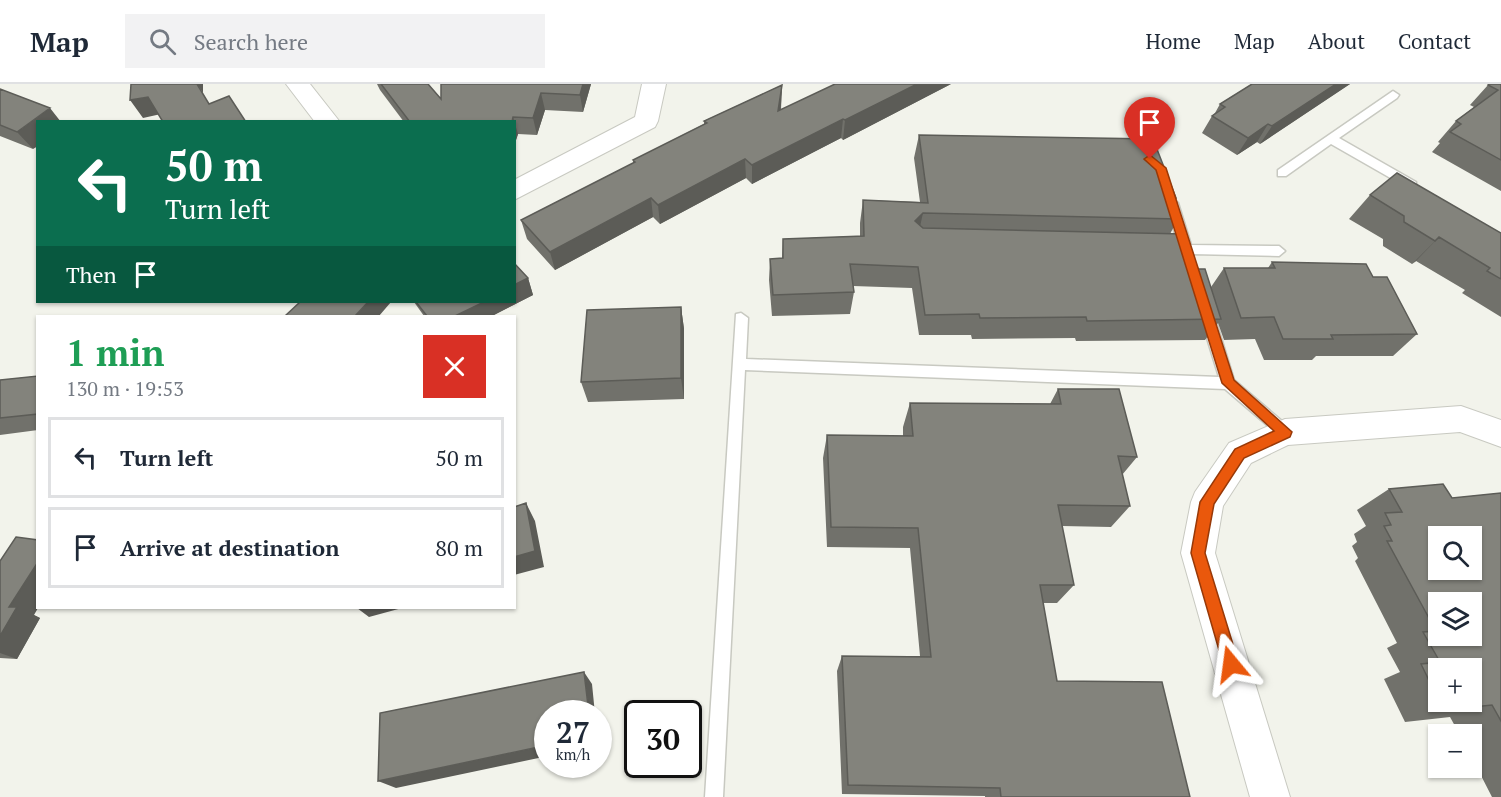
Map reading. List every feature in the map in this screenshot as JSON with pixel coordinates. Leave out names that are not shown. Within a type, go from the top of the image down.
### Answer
[{"type":"street","points":[[298,84],[326,120]]},
{"type":"street","points":[[516,190],[646,121],[654,84]]},
{"type":"street","points":[[1270,797],[1198,553],[1207,502],[1239,453],[1285,432],[1461,419],[1501,434]]},
{"type":"lane","points":[[1282,173],[1393,95]]},
{"type":"lane","points":[[1331,139],[1421,190]]},
{"type":"lane","points":[[1167,189],[1188,255]]},
{"type":"lane","points":[[1163,249],[1188,255],[1279,251]]},
{"type":"lane","points":[[1200,294],[1228,383],[1285,432]]},
{"type":"lane","points":[[714,797],[741,318]]},
{"type":"lane","points":[[739,364],[1228,383]]},
{"type":"building","points":[[131,84],[197,84],[209,104],[229,96],[245,120],[162,120],[148,97],[130,100]]},
{"type":"building","points":[[381,84],[428,84],[441,99],[441,84],[583,84],[580,95],[541,93],[533,118],[408,120]]},
{"type":"building","points":[[835,84],[917,84],[752,165],[745,159],[658,205],[651,198],[550,252],[521,220],[707,123],[704,121],[782,85],[778,111]]},
{"type":"building","points":[[1252,84],[1336,84],[1272,126],[1268,124],[1248,138],[1212,116],[1225,107],[1220,104]]},
{"type":"building","points":[[1489,84],[1501,84],[1501,160],[1450,132],[1461,124],[1456,121],[1498,90]]},
{"type":"building","points":[[0,89],[50,108],[17,132],[0,125]]},
{"type":"building","points":[[919,135],[1153,139],[1176,198],[1170,198],[1178,219],[923,213],[915,221],[923,228],[1184,234],[1198,269],[1205,269],[1221,319],[1087,321],[1086,317],[980,318],[979,314],[925,315],[918,267],[850,264],[854,292],[773,295],[770,259],[783,258],[783,239],[864,236],[863,200],[928,203]]},
{"type":"building","points":[[1397,173],[1501,233],[1501,279],[1487,271],[1490,268],[1439,237],[1435,241],[1404,222],[1404,216],[1370,195]]},
{"type":"building","points":[[1272,262],[1366,264],[1373,277],[1387,277],[1417,334],[1331,335],[1333,339],[1283,339],[1274,317],[1241,318],[1224,268],[1275,268]]},
{"type":"building","points":[[516,265],[528,278],[516,284]]},
{"type":"building","points":[[299,303],[367,303],[356,315],[286,315]]},
{"type":"building","points":[[417,303],[482,303],[457,315],[426,315]]},
{"type":"building","points":[[681,307],[681,378],[581,382],[587,310]]},
{"type":"building","points":[[36,376],[36,414],[0,418],[0,380]]},
{"type":"building","points":[[1058,389],[1119,389],[1137,457],[1118,456],[1130,506],[1058,505],[1074,585],[1040,585],[1057,681],[1162,682],[1190,797],[1001,797],[1000,788],[848,785],[842,656],[931,657],[918,528],[831,527],[827,435],[913,436],[910,403],[1061,404]]},
{"type":"building","points":[[1443,484],[1452,498],[1501,493],[1501,721],[1492,705],[1482,706],[1482,658],[1438,658],[1431,646],[1482,646],[1482,592],[1428,592],[1428,616],[1387,541],[1392,541],[1384,526],[1391,525],[1385,513],[1402,512],[1389,489]]},
{"type":"building","points":[[526,503],[535,551],[516,556],[516,506]]},
{"type":"building","points":[[16,537],[36,540],[36,565],[9,607],[17,607],[0,636],[0,561]]},
{"type":"building","points":[[1423,632],[1428,632],[1428,641]]},
{"type":"building","points":[[1428,663],[1428,678],[1421,664]]},
{"type":"building","points":[[584,672],[587,700],[534,700],[534,748],[378,781],[380,713]]},
{"type":"route","points":[[1150,159],[1161,168],[1228,383],[1285,432],[1239,453],[1207,502],[1198,553],[1231,664]]}]
